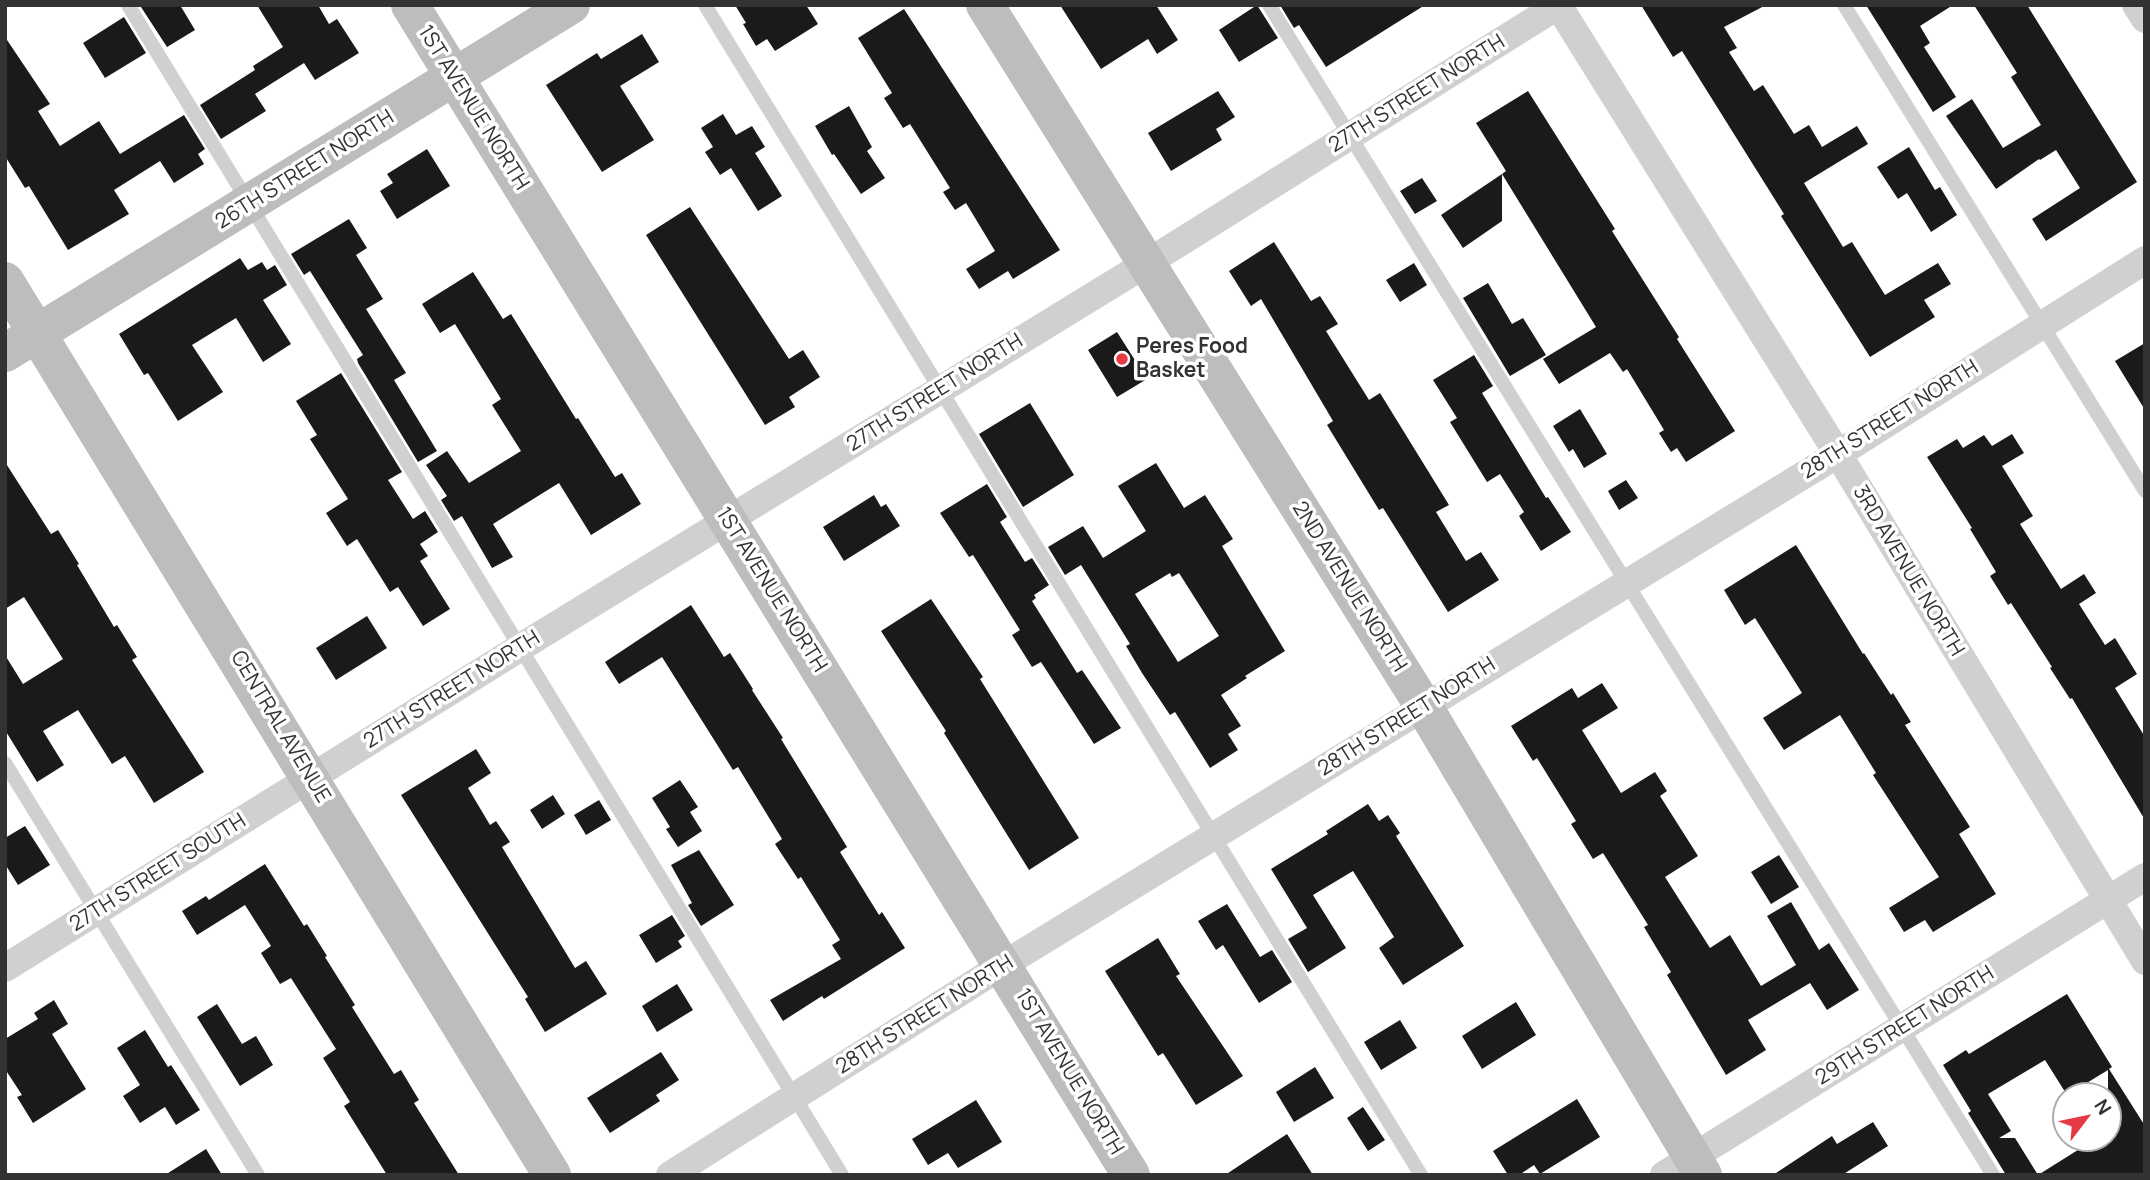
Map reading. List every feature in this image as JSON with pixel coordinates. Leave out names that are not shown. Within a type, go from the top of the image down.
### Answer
[{"type":"main road","name":"1ST AVENUE NORTH","points":[[410,5],[1132,1175]]},
{"type":"main road","name":"26TH STREET NORTH","points":[[5,353],[570,5]]},
{"type":"main road","name":"2ND AVENUE NORTH","points":[[985,5],[1424,707],[1686,1169]]},
{"type":"main road","name":"CENTRAL AVENUE","points":[[5,281],[552,1175]]},
{"type":"street","name":"27TH STREET NORTH","points":[[310,778],[1147,263],[1558,5]]},
{"type":"street","name":"3RD AVENUE NORTH","points":[[1558,5],[1838,454],[2145,961]]},
{"type":"street","points":[[2136,5],[2145,19]]},
{"type":"street","name":"28TH STREET NORTH","points":[[670,1175],[1003,965],[1838,454],[2145,260]]},
{"type":"street","name":"27TH STREET SOUTH","points":[[5,968],[310,778]]},
{"type":"street","name":"29TH STREET NORTH","points":[[1686,1169],[1903,1027],[2145,877]]},
{"type":"lane","points":[[128,5],[842,1175]]},
{"type":"lane","points":[[705,5],[1421,1175]]},
{"type":"lane","points":[[1269,5],[1993,1175]]},
{"type":"lane","points":[[1844,5],[2145,491]]},
{"type":"lane","points":[[5,764],[258,1175]]},
{"type":"building","points":[[180,5],[195,30],[167,47],[141,7]]},
{"type":"building","points":[[257,5],[318,5],[329,24],[337,19],[359,53],[315,80],[304,63],[255,94],[266,111],[221,139],[200,105],[255,70],[253,66],[283,47]]},
{"type":"building","points":[[735,5],[806,5],[818,24],[775,51],[767,39],[756,46]]},
{"type":"building","points":[[1060,5],[1156,5],[1178,40],[1157,54],[1148,39],[1101,69]]},
{"type":"building","points":[[1257,5],[1278,38],[1239,62],[1219,30]]},
{"type":"building","points":[[1280,5],[1425,5],[1326,67],[1299,25],[1294,28]]},
{"type":"building","points":[[1641,5],[1766,5],[1724,27],[1737,48],[1729,52],[1754,91],[1763,85],[1794,134],[1809,125],[1822,147],[1857,126],[1868,144],[1804,183],[1843,247],[1852,242],[1885,295],[1938,263],[1951,284],[1924,300],[1935,317],[1870,357],[1682,51],[1673,57]]},
{"type":"building","points":[[1866,5],[1953,5],[1920,26],[1930,43],[1924,47],[1956,97],[1933,112]]},
{"type":"building","points":[[1974,5],[2027,5],[2137,182],[2046,241],[2032,219],[2080,188],[2056,150],[1996,189],[1946,116],[1972,99],[2003,148],[2041,125],[2011,77],[2017,73]]},
{"type":"building","points":[[904,9],[1060,250],[1013,279],[1008,271],[979,289],[966,269],[995,251],[966,203],[955,210],[943,192],[950,188],[910,124],[903,128],[884,98],[892,93],[858,38]]},
{"type":"building","points":[[124,17],[146,53],[105,78],[83,43]]},
{"type":"building","points":[[642,34],[659,62],[620,86],[654,140],[602,172],[546,85],[597,53],[601,59]]},
{"type":"building","points":[[5,37],[50,104],[38,111],[60,146],[99,121],[120,154],[184,115],[205,149],[198,154],[204,164],[174,183],[160,161],[114,190],[129,214],[68,250],[29,186],[25,188],[5,156]]},
{"type":"building","points":[[1218,91],[1235,117],[1216,129],[1222,140],[1171,171],[1148,133]]},
{"type":"building","points":[[1528,91],[1615,229],[1612,231],[1735,431],[1686,462],[1677,448],[1671,452],[1659,433],[1664,430],[1627,369],[1623,372],[1610,353],[1559,384],[1543,359],[1596,327],[1502,174],[1506,171],[1476,123]]},
{"type":"building","points":[[849,106],[872,147],[867,151],[885,178],[861,194],[834,154],[832,155],[815,126]]},
{"type":"building","points":[[723,114],[736,135],[752,126],[765,147],[755,153],[782,196],[758,211],[731,168],[720,175],[705,152],[713,147],[701,128]]},
{"type":"building","points":[[1909,147],[1935,190],[1940,187],[1957,215],[1931,232],[1907,193],[1898,199],[1877,167]]},
{"type":"building","points":[[427,149],[450,186],[397,219],[380,191],[393,183],[387,174]]},
{"type":"building","points":[[1502,174],[1502,221],[1463,248],[1441,215]]},
{"type":"building","points":[[1422,178],[1437,201],[1415,214],[1400,191]]},
{"type":"building","points":[[690,207],[789,359],[803,350],[820,377],[789,397],[795,407],[765,425],[646,235]]},
{"type":"building","points":[[349,219],[367,248],[356,255],[383,299],[366,309],[406,373],[394,380],[437,451],[418,462],[358,363],[357,359],[363,355],[310,271],[304,275],[291,254]]},
{"type":"building","points":[[1274,242],[1311,301],[1320,296],[1338,324],[1326,331],[1369,400],[1380,393],[1449,505],[1436,512],[1466,561],[1481,552],[1499,580],[1448,612],[1383,508],[1379,510],[1327,425],[1333,421],[1261,299],[1251,306],[1229,271]]},
{"type":"building","points":[[240,258],[248,270],[262,262],[267,270],[275,265],[287,285],[263,300],[291,344],[263,362],[236,318],[192,345],[223,392],[178,421],[148,373],[144,375],[119,334]]},
{"type":"building","points":[[1414,263],[1427,285],[1400,302],[1386,280]]},
{"type":"building","points":[[473,272],[503,319],[511,314],[615,477],[622,473],[641,504],[591,535],[559,483],[493,524],[513,557],[492,568],[462,516],[454,521],[441,500],[447,496],[426,465],[447,451],[469,483],[521,451],[492,405],[501,399],[455,324],[440,333],[422,304]]},
{"type":"building","points":[[1488,283],[1512,324],[1523,318],[1546,355],[1510,376],[1463,298]]},
{"type":"building","points":[[1117,332],[1147,379],[1117,397],[1088,350]]},
{"type":"building","points":[[2145,343],[2145,410],[2115,361]]},
{"type":"building","points":[[1474,355],[1493,386],[1482,393],[1546,498],[1548,497],[1571,532],[1541,551],[1519,516],[1524,512],[1500,474],[1487,482],[1450,422],[1457,418],[1433,380]]},
{"type":"building","points":[[341,373],[402,472],[388,480],[413,519],[425,511],[438,532],[420,544],[428,556],[420,561],[450,609],[423,626],[398,587],[390,592],[357,539],[347,546],[326,513],[348,499],[310,439],[317,435],[296,401]]},
{"type":"building","points":[[1030,403],[1074,475],[1023,507],[979,434]]},
{"type":"building","points":[[1580,409],[1607,454],[1584,468],[1573,449],[1569,452],[1553,426]]},
{"type":"building","points":[[2012,434],[2024,453],[2002,466],[2033,516],[2020,524],[2061,589],[2084,574],[2096,593],[2079,604],[2105,645],[2115,638],[2137,674],[2115,688],[2145,737],[2145,820],[2072,698],[2070,699],[2050,668],[2052,667],[2011,603],[2008,605],[1990,576],[1996,572],[1927,457],[1957,439],[1963,448],[1984,435],[1992,446]]},
{"type":"building","points":[[5,462],[51,534],[58,530],[114,627],[117,625],[137,657],[132,660],[204,772],[154,803],[125,756],[112,764],[78,710],[43,731],[64,765],[37,782],[5,730],[5,655],[23,684],[63,659],[24,597],[5,609]]},
{"type":"building","points":[[1156,463],[1184,508],[1205,495],[1233,539],[1222,546],[1285,651],[1221,695],[1241,726],[1228,734],[1238,750],[1210,768],[1175,712],[1170,715],[1142,673],[1126,646],[1130,644],[1081,565],[1065,575],[1048,547],[1083,526],[1103,558],[1146,531],[1118,486]],"holes":[[[1170,573],[1172,577],[1179,573],[1219,636],[1178,662],[1135,594]]]},
{"type":"building","points":[[1626,480],[1638,498],[1619,510],[1608,491]]},
{"type":"building","points":[[987,484],[1007,517],[1000,522],[1025,562],[1032,558],[1049,585],[1034,595],[1036,598],[1032,601],[1077,673],[1082,670],[1121,728],[1094,744],[1041,662],[1032,667],[1012,635],[1020,630],[973,555],[969,557],[940,513]]},
{"type":"building","points":[[874,495],[881,507],[886,504],[900,526],[844,561],[823,527]]},
{"type":"building","points":[[1796,545],[1863,654],[1911,722],[1905,725],[1970,827],[1959,834],[1996,894],[1933,932],[1925,920],[1904,932],[1889,908],[1939,877],[1873,775],[1876,773],[1840,715],[1784,750],[1763,718],[1802,693],[1755,618],[1745,625],[1724,590]]},
{"type":"building","points":[[931,599],[983,677],[980,679],[1079,838],[1029,870],[944,733],[946,731],[881,631]]},
{"type":"building","points":[[691,605],[724,657],[730,653],[753,689],[847,847],[840,852],[879,915],[882,912],[905,948],[824,999],[822,996],[783,1021],[770,1000],[841,959],[832,945],[840,940],[801,877],[798,879],[775,844],[782,839],[738,767],[733,770],[662,657],[619,684],[605,662]]},
{"type":"building","points":[[367,616],[387,648],[336,680],[316,648]]},
{"type":"building","points":[[1602,683],[1618,708],[1582,730],[1621,793],[1655,772],[1667,791],[1660,796],[1698,856],[1665,877],[1710,948],[1730,935],[1761,986],[1796,965],[1767,916],[1791,902],[1819,950],[1829,943],[1859,990],[1827,1010],[1810,983],[1748,1020],[1766,1050],[1726,1075],[1667,975],[1671,972],[1644,927],[1648,925],[1603,853],[1593,859],[1571,824],[1576,821],[1537,758],[1533,761],[1511,726],[1572,688],[1578,698]]},
{"type":"building","points":[[476,749],[491,773],[468,788],[490,825],[496,821],[510,842],[502,847],[575,968],[586,961],[607,994],[545,1032],[525,999],[528,997],[401,795]]},
{"type":"building","points":[[680,780],[698,807],[690,812],[702,831],[678,847],[666,829],[670,827],[652,798]]},
{"type":"building","points":[[553,795],[565,814],[542,829],[530,810]]},
{"type":"building","points":[[599,800],[611,820],[586,835],[574,815]]},
{"type":"building","points":[[1368,804],[1379,821],[1388,815],[1400,833],[1396,836],[1464,946],[1403,985],[1379,948],[1394,937],[1353,871],[1313,895],[1346,948],[1308,972],[1288,939],[1307,928],[1271,869],[1328,834],[1326,831]]},
{"type":"building","points":[[25,826],[50,865],[18,885],[5,864],[5,838]]},
{"type":"building","points":[[699,850],[734,905],[701,926],[688,905],[692,903],[671,865]]},
{"type":"building","points":[[1779,855],[1799,887],[1771,904],[1751,872]]},
{"type":"building","points":[[265,864],[304,926],[307,924],[327,956],[325,957],[355,1005],[352,1007],[394,1074],[401,1070],[419,1100],[414,1103],[459,1175],[387,1175],[344,1106],[350,1102],[323,1058],[336,1049],[291,978],[280,984],[261,953],[271,946],[245,905],[197,935],[182,911],[206,896],[209,900]]},
{"type":"building","points":[[1227,904],[1260,957],[1272,950],[1292,982],[1259,1003],[1223,945],[1216,950],[1198,921]]},
{"type":"building","points":[[672,915],[685,936],[678,941],[682,947],[656,963],[639,935]]},
{"type":"building","points":[[1158,938],[1180,974],[1176,976],[1243,1076],[1196,1105],[1163,1053],[1158,1056],[1105,971]]},
{"type":"building","points":[[677,984],[693,1010],[657,1032],[642,1006]]},
{"type":"building","points":[[2067,994],[2112,1067],[2109,1069],[2117,1082],[2108,1082],[2108,1070],[2088,1082],[2059,1082],[2045,1060],[1988,1094],[2011,1131],[1999,1138],[2015,1138],[2038,1175],[2006,1175],[1968,1113],[1971,1111],[1943,1065],[1966,1050],[1969,1054]]},
{"type":"building","points":[[54,1000],[68,1024],[52,1034],[86,1089],[33,1123],[17,1097],[22,1095],[5,1069],[5,1039],[38,1019],[34,1013]]},
{"type":"building","points":[[1516,1002],[1536,1035],[1482,1069],[1462,1036]]},
{"type":"building","points":[[217,1004],[242,1044],[256,1036],[273,1065],[240,1086],[197,1017]]},
{"type":"building","points":[[1400,1020],[1417,1048],[1381,1070],[1364,1042]]},
{"type":"building","points":[[145,1030],[200,1110],[176,1125],[165,1107],[140,1123],[123,1096],[140,1085],[117,1048]]},
{"type":"building","points":[[661,1052],[679,1080],[656,1095],[660,1101],[610,1133],[587,1098]]},
{"type":"building","points":[[1315,1067],[1334,1098],[1294,1122],[1276,1092]]},
{"type":"building","points":[[2122,1090],[2145,1126],[2145,1175],[2038,1175],[2075,1152],[2122,1152]]},
{"type":"building","points":[[1577,1099],[1600,1137],[1540,1174],[1534,1165],[1519,1175],[1508,1175],[1493,1151]]},
{"type":"building","points":[[976,1100],[1002,1142],[958,1168],[948,1153],[928,1165],[912,1139]]},
{"type":"building","points":[[1363,1107],[1385,1140],[1368,1151],[1347,1118]]},
{"type":"building","points":[[1873,1122],[1888,1146],[1842,1175],[1773,1175],[1832,1136],[1837,1144]]},
{"type":"building","points":[[1287,1134],[1313,1175],[1225,1175]]},
{"type":"building","points":[[206,1149],[222,1175],[165,1175]]},
{"type":"place","name":"Peres Food Basket","points":[[1122,359]]}]
